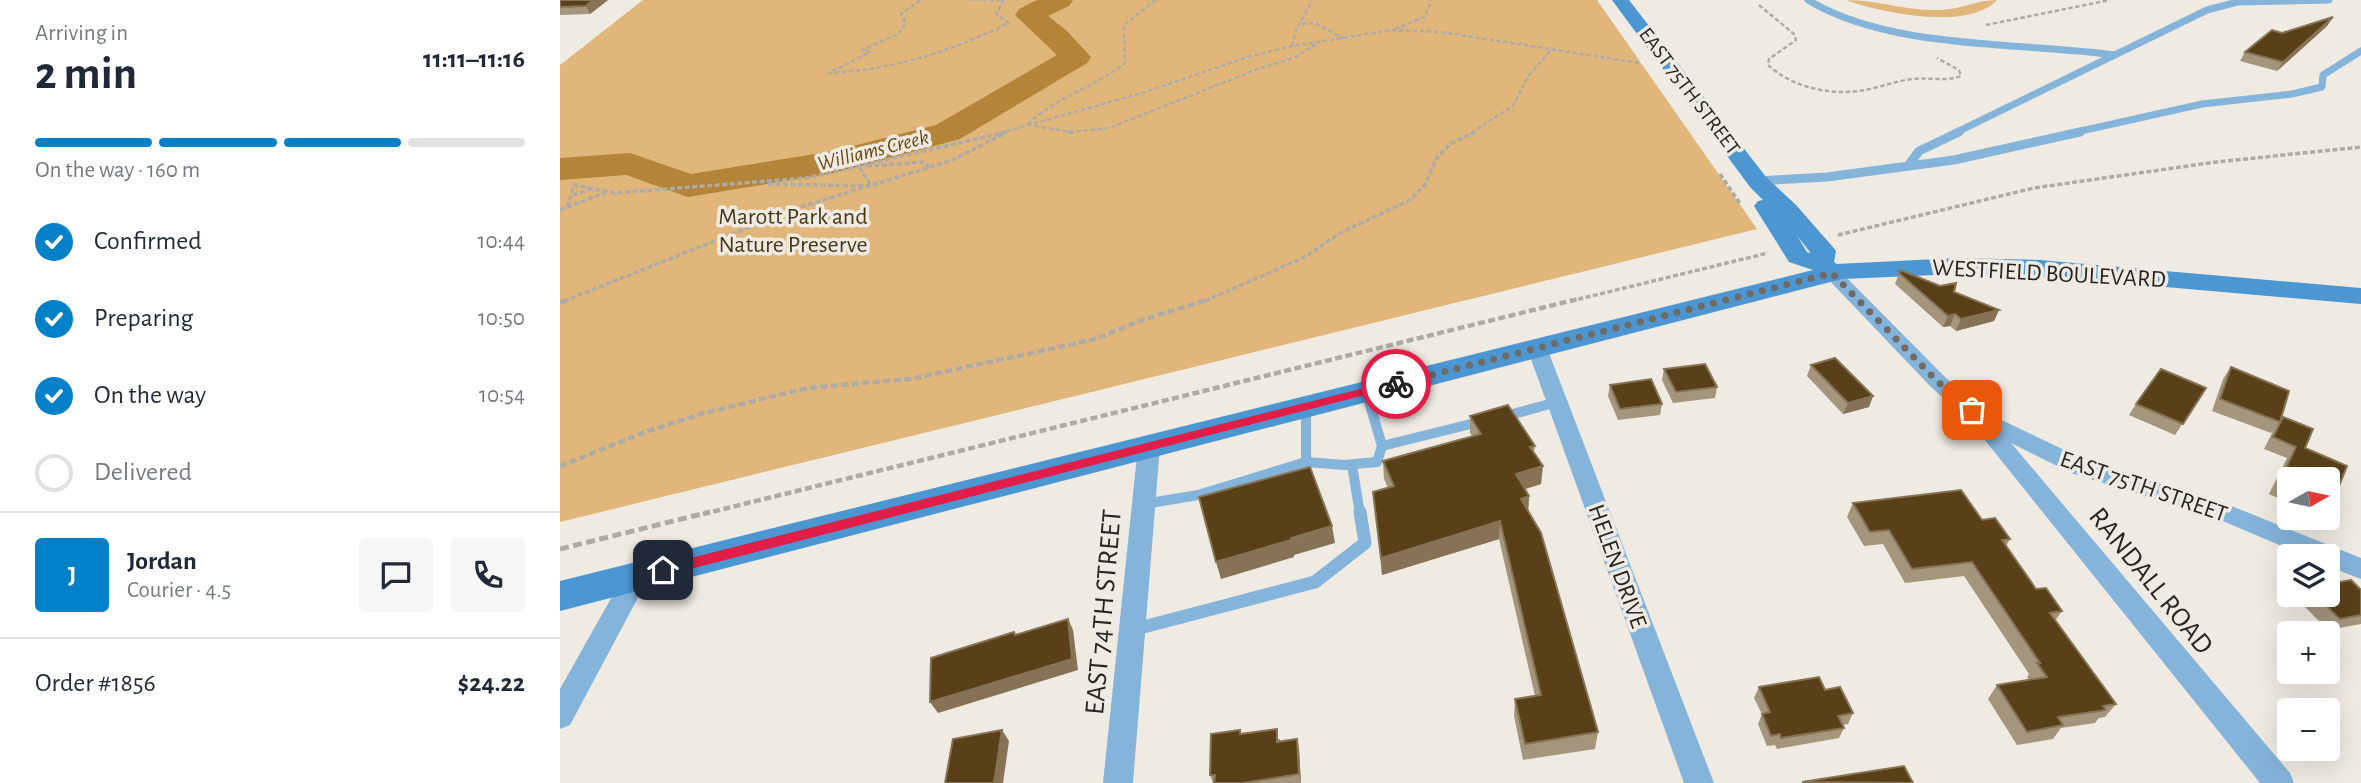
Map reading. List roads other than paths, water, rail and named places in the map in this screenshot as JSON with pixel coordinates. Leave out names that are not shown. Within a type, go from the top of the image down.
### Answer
[{"type":"street","name":"EAST 75TH STREET","points":[[1620,0],[1758,181],[1768,212],[1798,257],[1827,268],[1938,382],[1977,416],[2079,467],[2227,513],[2361,569]]},
{"type":"street","name":"WESTFIELD BOULEVARD","points":[[560,596],[1536,348],[1827,268],[2020,267],[2361,296]]},
{"type":"street","name":"HELEN DRIVE","points":[[1536,348],[1699,783]]},
{"type":"street","name":"RANDALL ROAD","points":[[1977,416],[2279,783]]},
{"type":"street","name":"EAST 74TH STREET","points":[[1118,783],[1149,446]]},
{"type":"street","points":[[560,716],[636,577]]},
{"type":"lane","points":[[1808,0],[1854,20],[1899,32],[1982,43],[2073,48],[2115,55]]},
{"type":"lane","points":[[1908,166],[1919,151],[2207,10],[2235,1],[2329,0]]},
{"type":"lane","points":[[1758,181],[1826,177],[1908,166],[2026,145],[2202,104],[2240,97],[2303,93],[2322,87],[2323,75],[2361,51]]},
{"type":"lane","points":[[1144,504],[1198,495],[1306,462],[1377,462],[1382,446],[1366,391]]},
{"type":"lane","points":[[1382,446],[1557,402]]},
{"type":"lane","points":[[1306,407],[1306,462]]},
{"type":"lane","points":[[1132,630],[1315,582],[1340,564],[1365,543],[1352,464]]},
{"type":"waterway","name":"Williams Creek","points":[[560,169],[630,164],[688,186],[834,162],[948,132],[1076,57],[1056,36],[1029,15],[1059,0]]},
{"type":"park label","name":"Marott Park and Nature Preserve","points":[[793,230]]}]
